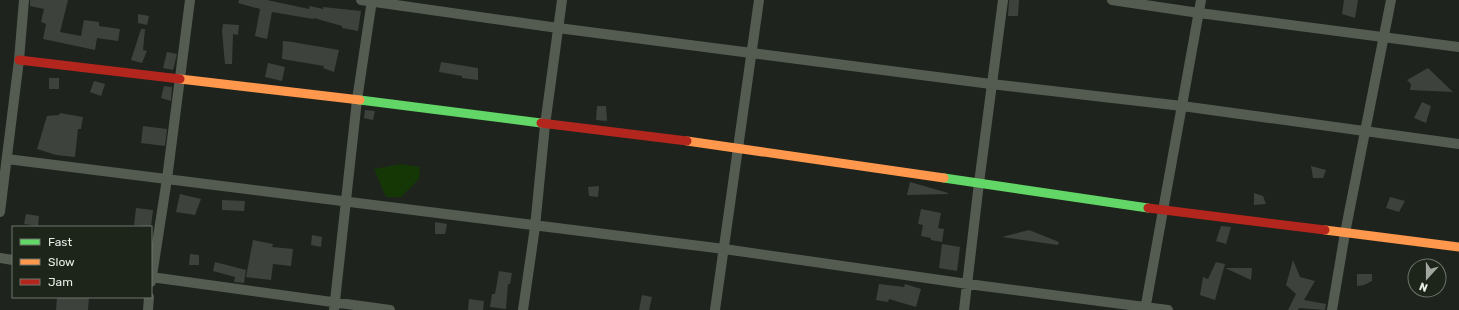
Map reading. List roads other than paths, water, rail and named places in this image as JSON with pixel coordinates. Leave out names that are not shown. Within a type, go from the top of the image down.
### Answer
[{"type":"street","points":[[0,212],[20,60],[24,0]]},
{"type":"street","points":[[152,271],[167,179],[190,0]]},
{"type":"street","points":[[361,0],[558,28],[991,84],[1182,106],[1459,144]]},
{"type":"street","points":[[523,310],[535,227],[545,125],[562,0]]},
{"type":"street","points":[[715,310],[759,0]]},
{"type":"street","points":[[964,310],[991,84],[1003,0]]},
{"type":"street","points":[[1112,0],[1199,13],[1459,47]]},
{"type":"street","points":[[1145,309],[1202,0]]},
{"type":"street","points":[[1332,310],[1345,233],[1391,0]]},
{"type":"street","points":[[334,306],[357,100],[372,1]]},
{"type":"street","points":[[20,60],[357,100],[545,125],[738,148],[1164,210],[1459,247]]},
{"type":"street","points":[[7,159],[535,227],[724,249],[1145,309],[1168,310]]},
{"type":"street","points":[[0,258],[12,260]]},
{"type":"street","points":[[152,277],[334,306],[390,310]]},
{"type":"street","points":[[148,310],[149,298]]}]
